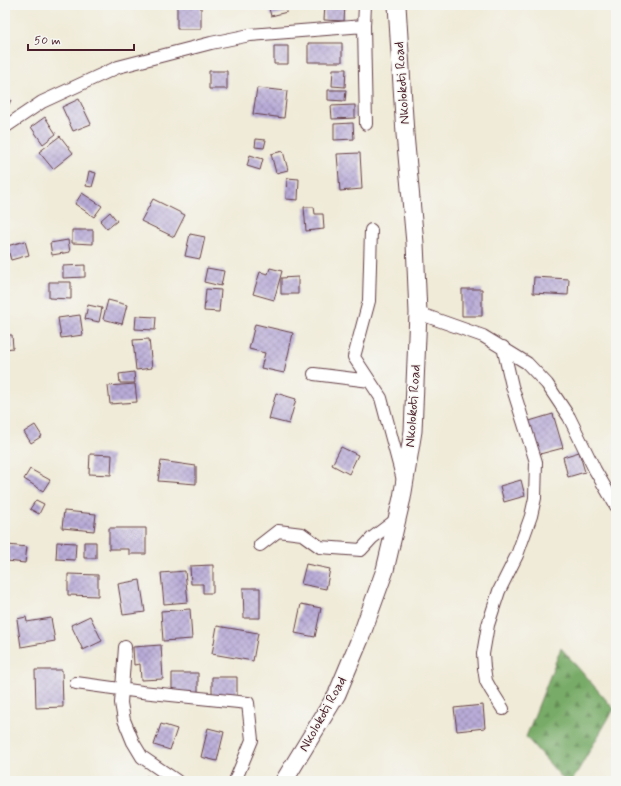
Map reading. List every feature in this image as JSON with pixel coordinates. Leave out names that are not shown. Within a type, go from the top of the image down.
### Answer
[{"type":"main road","name":"Nkolokoti Road","points":[[284,781],[337,694],[360,639],[385,570],[397,519],[414,431],[418,313],[415,243],[397,5]]},
{"type":"street","points":[[365,5],[366,124]]},
{"type":"street","points":[[5,127],[42,102],[118,67],[211,43],[250,35],[364,26]]},
{"type":"street","points":[[371,230],[369,300],[354,357],[381,398],[404,485]]},
{"type":"street","points":[[418,313],[483,336],[527,362],[548,384],[569,417],[595,470],[616,506]]},
{"type":"street","points":[[503,347],[512,386],[536,462],[535,498],[531,516],[517,555],[499,591],[488,625],[483,654],[486,681],[490,690],[503,708]]},
{"type":"street","points":[[314,374],[370,381]]},
{"type":"street","points":[[260,545],[278,531],[302,534],[320,547],[361,550],[372,538],[397,519]]},
{"type":"street","points":[[125,647],[121,703],[124,720],[133,742],[142,758],[177,781]]},
{"type":"street","points":[[76,683],[248,703],[252,740],[235,781]]},
{"type":"green space","points":[[561,648],[614,709],[572,781],[565,781],[526,737]]},
{"type":"building","points":[[177,5],[201,5],[201,29],[177,29]]},
{"type":"building","points":[[268,5],[285,5],[287,12],[271,16]]},
{"type":"building","points":[[325,5],[345,5],[344,21],[324,20]]},
{"type":"building","points":[[308,43],[342,43],[342,62],[308,62]]},
{"type":"building","points":[[274,46],[288,46],[288,64],[274,64]]},
{"type":"building","points":[[333,69],[346,69],[345,87],[332,86]]},
{"type":"building","points":[[209,71],[227,71],[227,89],[209,89]]},
{"type":"building","points":[[257,88],[287,91],[284,118],[253,114]]},
{"type":"building","points":[[328,90],[346,90],[345,101],[328,100]]},
{"type":"building","points":[[5,98],[11,100],[5,112]]},
{"type":"building","points":[[79,99],[91,124],[73,131],[62,107]]},
{"type":"building","points":[[355,105],[355,118],[332,119],[331,106]]},
{"type":"building","points":[[45,117],[56,134],[43,144],[31,127]]},
{"type":"building","points":[[353,123],[354,139],[334,140],[334,124]]},
{"type":"building","points":[[60,136],[73,153],[53,169],[39,152]]},
{"type":"building","points":[[256,139],[266,140],[264,148],[255,147]]},
{"type":"building","points":[[283,151],[288,170],[276,173],[271,154]]},
{"type":"building","points":[[360,153],[362,189],[340,191],[337,154]]},
{"type":"building","points":[[250,155],[263,159],[260,170],[247,166]]},
{"type":"building","points":[[89,171],[96,173],[92,187],[86,186]]},
{"type":"building","points":[[287,178],[299,179],[298,200],[286,199]]},
{"type":"building","points":[[82,193],[102,206],[94,217],[75,204]]},
{"type":"building","points":[[153,199],[185,215],[174,237],[141,221]]},
{"type":"building","points":[[304,207],[314,207],[315,214],[323,214],[324,229],[306,231]]},
{"type":"building","points":[[110,212],[117,221],[107,229],[100,221]]},
{"type":"building","points":[[72,230],[93,230],[93,244],[72,243]]},
{"type":"building","points":[[190,234],[205,237],[200,259],[185,256]]},
{"type":"building","points":[[68,240],[70,252],[52,255],[50,243]]},
{"type":"building","points":[[25,241],[29,255],[11,260],[7,246]]},
{"type":"building","points":[[85,265],[85,277],[63,278],[63,266]]},
{"type":"building","points":[[207,268],[224,271],[221,286],[204,282]]},
{"type":"building","points":[[270,268],[282,271],[274,300],[253,294],[260,272],[268,274]]},
{"type":"building","points":[[298,277],[298,294],[281,294],[281,278]]},
{"type":"building","points":[[534,277],[569,279],[568,295],[533,293]]},
{"type":"building","points":[[49,282],[71,282],[71,299],[49,298]]},
{"type":"building","points":[[206,289],[221,290],[219,312],[204,311]]},
{"type":"building","points":[[462,289],[482,289],[482,316],[462,316]]},
{"type":"building","points":[[108,300],[127,305],[122,324],[103,319]]},
{"type":"building","points":[[88,305],[102,308],[99,322],[85,319]]},
{"type":"building","points":[[80,315],[83,335],[61,338],[58,318]]},
{"type":"building","points":[[136,316],[156,317],[155,330],[135,329]]},
{"type":"building","points":[[255,324],[293,333],[284,373],[261,368],[265,353],[249,349]]},
{"type":"building","points":[[5,335],[12,335],[13,348],[5,349]]},
{"type":"building","points":[[149,339],[152,368],[136,370],[133,340]]},
{"type":"building","points":[[134,372],[135,383],[120,383],[119,374]]},
{"type":"building","points":[[135,384],[137,402],[110,404],[108,386]]},
{"type":"building","points":[[276,393],[296,399],[289,424],[269,419]]},
{"type":"building","points":[[553,414],[563,448],[536,455],[526,422]]},
{"type":"building","points":[[35,425],[42,436],[31,443],[24,432]]},
{"type":"building","points":[[341,447],[358,455],[349,474],[332,465]]},
{"type":"building","points":[[579,452],[585,472],[568,477],[563,457]]},
{"type":"building","points":[[90,454],[112,455],[111,475],[89,474]]},
{"type":"building","points":[[161,461],[196,466],[196,484],[158,481]]},
{"type":"building","points":[[30,469],[50,480],[43,491],[24,479]]},
{"type":"building","points":[[521,480],[525,496],[504,502],[500,486]]},
{"type":"building","points":[[36,500],[44,504],[39,514],[30,509]]},
{"type":"building","points":[[64,511],[96,514],[94,531],[62,528]]},
{"type":"building","points":[[109,528],[146,528],[146,554],[129,554],[129,549],[109,549]]},
{"type":"building","points":[[57,542],[76,543],[75,560],[56,559]]},
{"type":"building","points":[[84,542],[96,542],[96,558],[84,558]]},
{"type":"building","points":[[8,545],[27,547],[25,563],[7,561]]},
{"type":"building","points":[[306,564],[330,569],[326,589],[301,584]]},
{"type":"building","points":[[213,565],[213,593],[203,593],[203,584],[191,584],[190,566]]},
{"type":"building","points":[[185,571],[188,602],[164,604],[161,573]]},
{"type":"building","points":[[68,574],[98,575],[98,596],[68,595]]},
{"type":"building","points":[[140,580],[145,612],[123,615],[118,584]]},
{"type":"building","points":[[243,588],[260,588],[260,618],[244,618]]},
{"type":"building","points":[[301,604],[321,608],[315,637],[295,633]]},
{"type":"building","points":[[190,609],[192,639],[163,641],[161,611]]},
{"type":"building","points":[[90,616],[102,641],[83,650],[71,625]]},
{"type":"building","points":[[26,617],[27,622],[51,618],[55,641],[21,647],[17,619]]},
{"type":"building","points":[[217,626],[258,633],[253,661],[212,654]]},
{"type":"building","points":[[161,645],[163,679],[141,680],[140,664],[134,665],[133,647]]},
{"type":"building","points":[[35,670],[62,670],[63,707],[36,708]]},
{"type":"building","points":[[172,673],[198,673],[198,694],[172,695]]},
{"type":"building","points":[[212,677],[237,677],[237,698],[212,699]]},
{"type":"building","points":[[483,705],[485,728],[457,731],[454,708]]},
{"type":"building","points":[[161,724],[177,729],[170,750],[154,745]]},
{"type":"building","points":[[208,728],[224,732],[217,761],[201,757]]},
{"type":"building","points":[[146,776],[167,780],[167,781],[145,781]]}]
